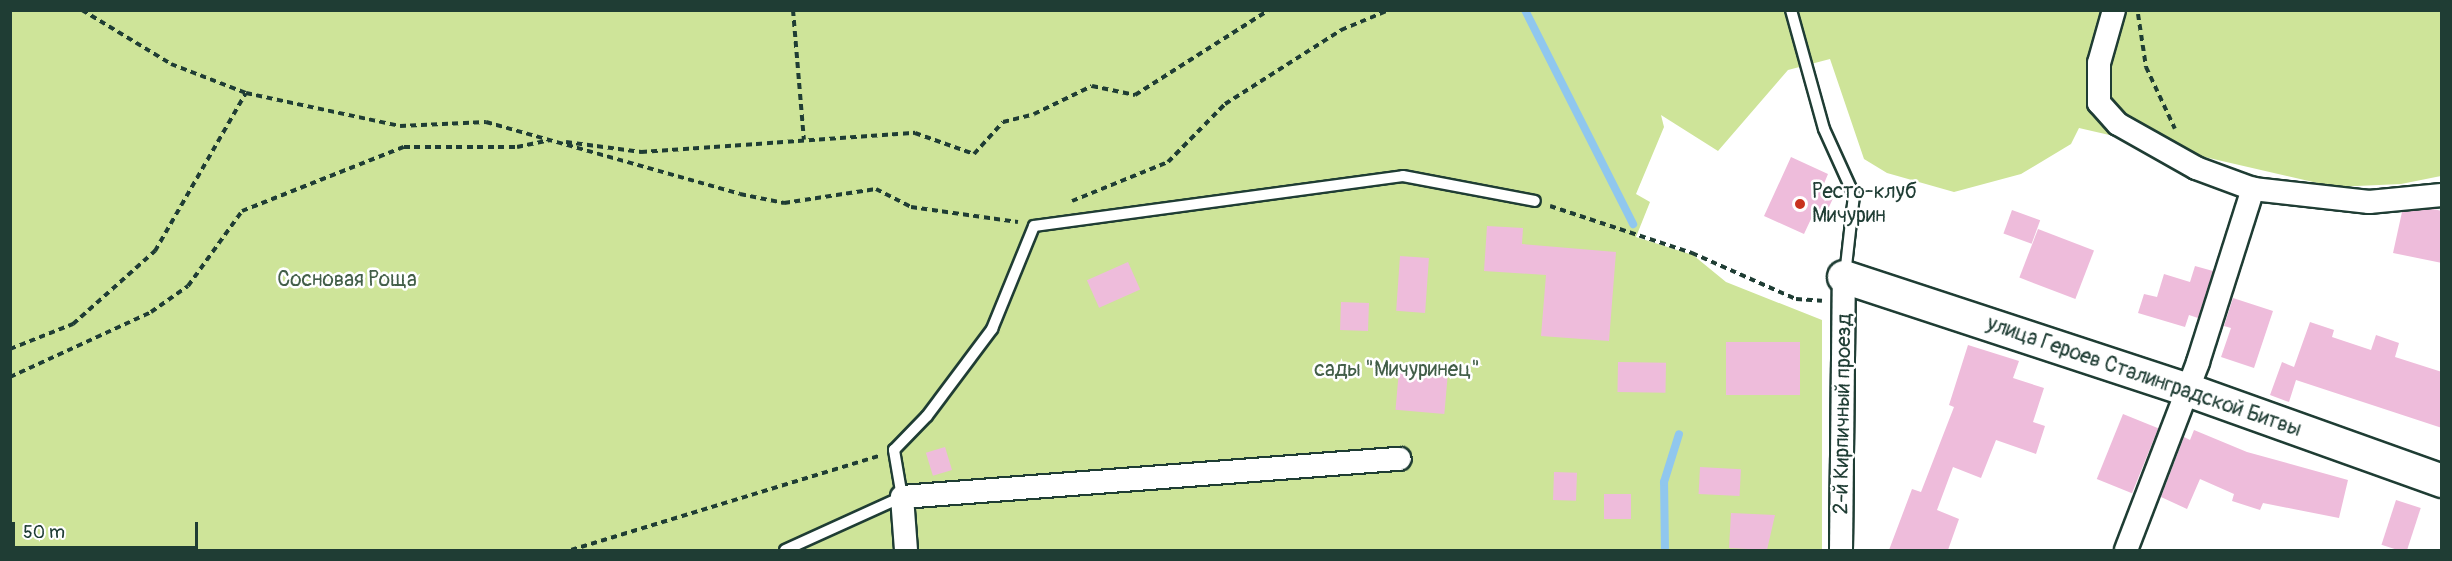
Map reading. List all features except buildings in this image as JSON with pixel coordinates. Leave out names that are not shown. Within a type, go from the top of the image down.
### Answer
[{"type":"street","points":[[2114,10],[2099,63],[2099,103],[2118,124],[2196,168],[2253,189],[2369,202],[2442,195]]},
{"type":"street","points":[[2126,550],[2188,390],[2253,189]]},
{"type":"street","name":"улица Героев Сталинградской Битвы","points":[[1839,289],[2188,390],[2442,481]]},
{"type":"street","name":"2-й Кирпичный проезд","points":[[1839,289],[1841,550]]},
{"type":"street","points":[[906,550],[902,497],[1400,459]]},
{"type":"lane","points":[[1791,10],[1824,129],[1854,195],[1839,289]]},
{"type":"lane","points":[[785,550],[902,497],[894,450],[927,416],[992,329],[1034,226],[1403,176],[1535,201]]},
{"type":"path","points":[[82,10],[171,64],[246,93],[400,126],[486,122],[784,202],[876,189],[911,207],[1034,226],[1065,204],[1168,162],[1225,104],[1341,30],[1389,10]]},
{"type":"path","points":[[793,10],[804,140]]},
{"type":"path","points":[[10,377],[151,312],[188,286],[242,212],[404,147],[517,147],[551,140],[641,152],[915,133],[974,154],[1003,122],[1034,114],[1092,86],[1135,95],[1269,10]]},
{"type":"path","points":[[2138,10],[2146,67],[2196,168]]},
{"type":"path","points":[[10,348],[73,324],[155,251],[246,93]]},
{"type":"path","points":[[1535,201],[1692,253],[1796,299],[1839,289]]},
{"type":"path","points":[[571,550],[894,450]]},
{"type":"green space","points":[[10,11],[2441,11],[2441,176],[2401,184],[2335,187],[2079,128],[2071,144],[2021,174],[1954,192],[1887,173],[1864,159],[1830,59],[1788,70],[1718,151],[1661,115],[1664,127],[1636,194],[1650,202],[1636,237],[1693,255],[1726,282],[1822,320],[1822,550],[11,550]]},
{"type":"waterway","points":[[1525,10],[1633,224]]},
{"type":"waterway","points":[[1665,550],[1664,482],[1679,434]]},
{"type":"place","name":"Ресто-клуб Мичурин","points":[[1800,204]]},
{"type":"park label","name":"Сосновая Роща","points":[[347,280]]},
{"type":"park label","name":"сады \"Мичуринец\"","points":[[1397,370]]}]
